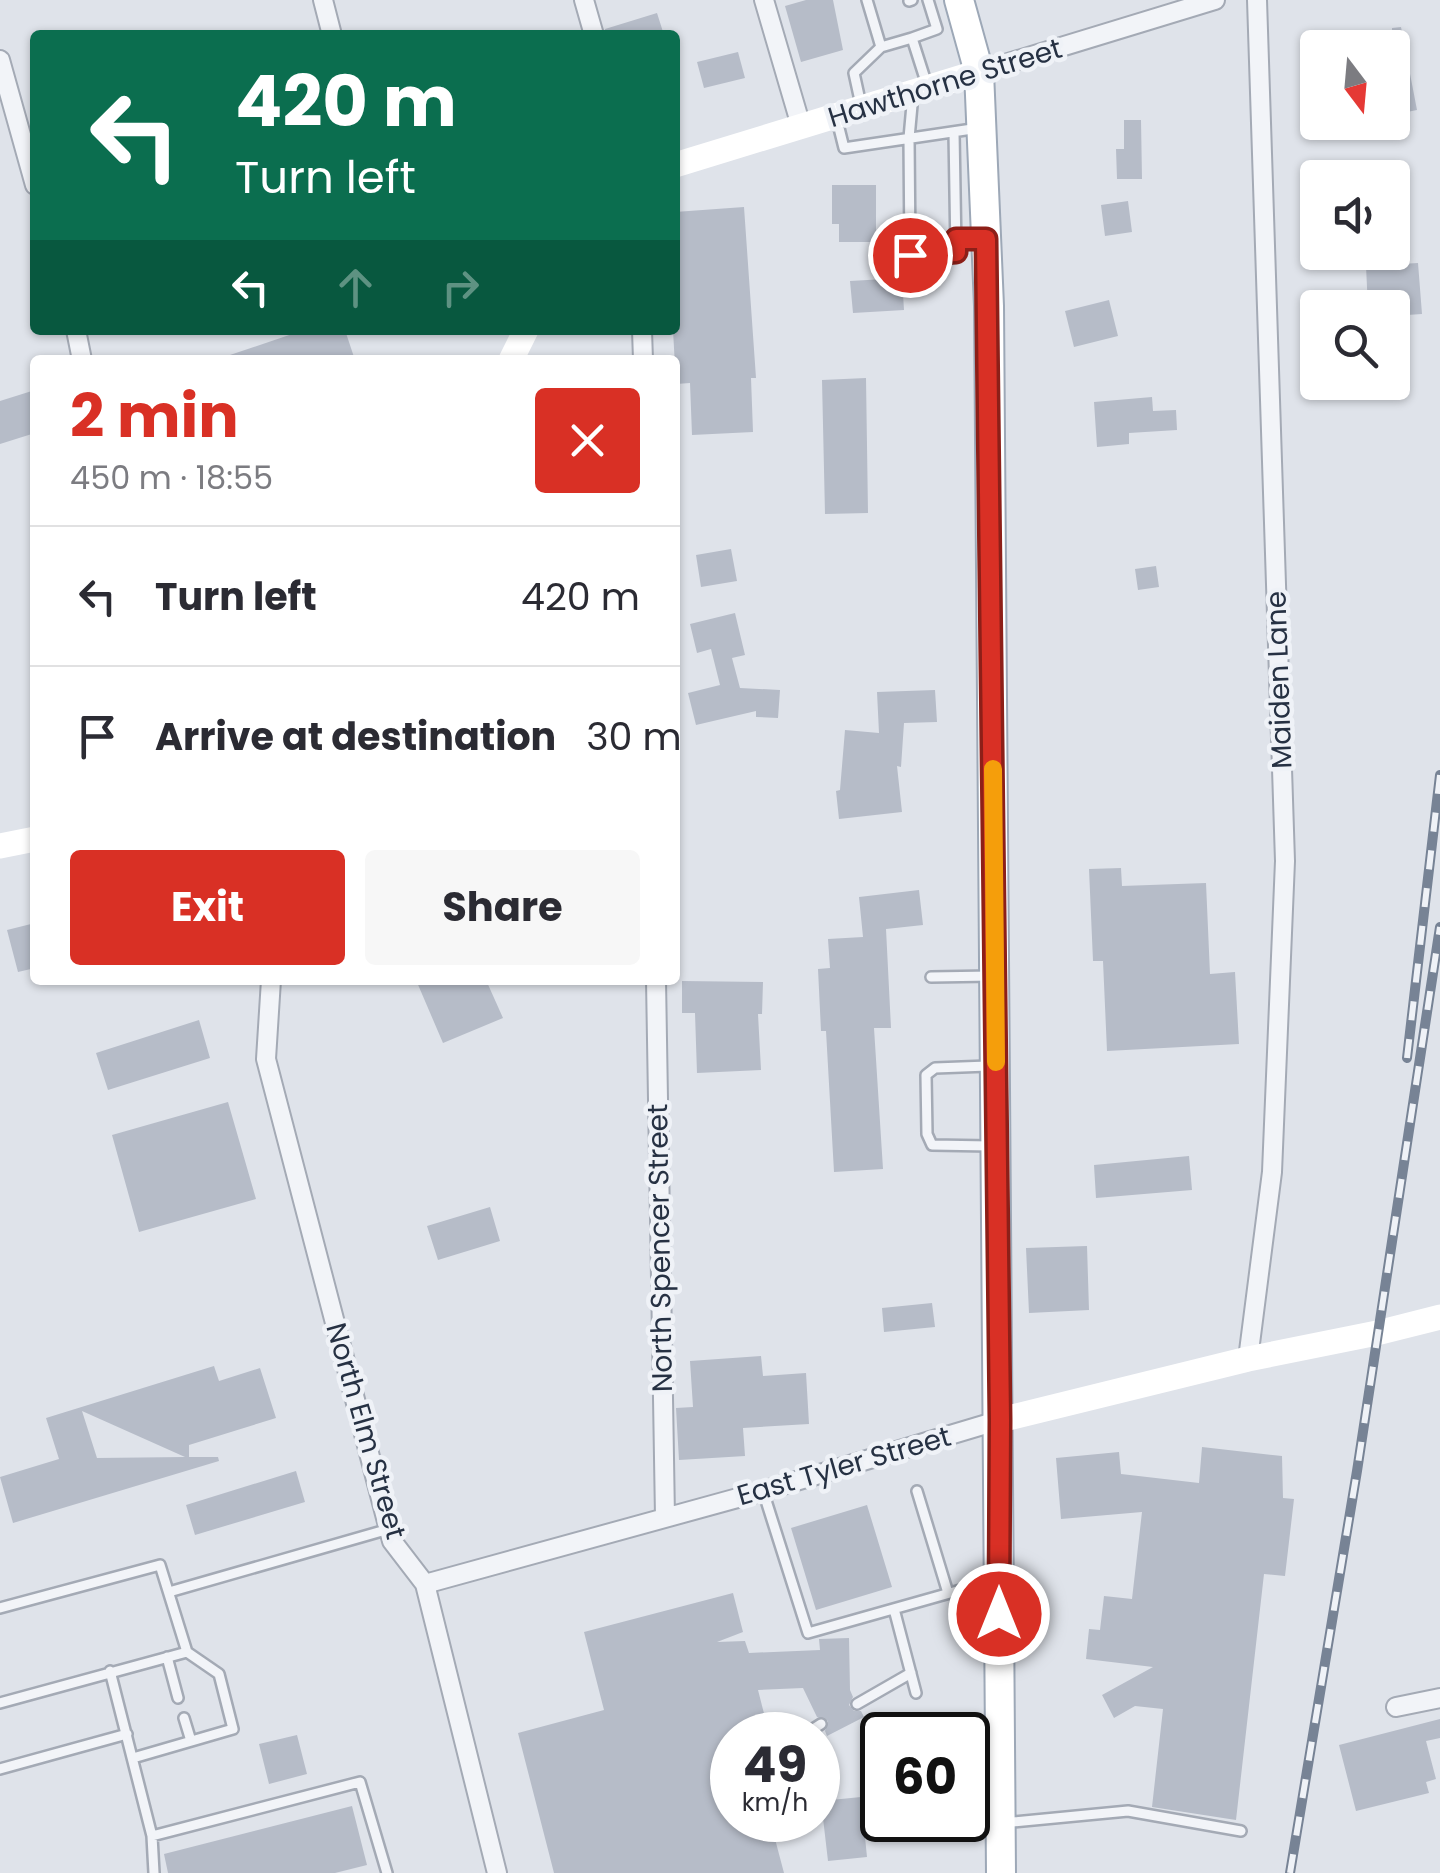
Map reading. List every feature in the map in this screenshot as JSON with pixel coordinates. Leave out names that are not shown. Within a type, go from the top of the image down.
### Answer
[{"type":"main road","points":[[960,4],[979,72],[967,130],[986,239],[1000,1420],[1001,1873]]},
{"type":"street","points":[[323,0],[331,30]]},
{"type":"street","points":[[584,0],[593,30]]},
{"type":"street","points":[[764,0],[801,126]]},
{"type":"street","name":"Hawthorne Street","points":[[680,163],[979,72],[1165,7],[1215,0]]},
{"type":"street","name":"Maiden Lane","points":[[1248,1358],[1272,1172],[1285,862],[1257,0]]},
{"type":"street","points":[[0,60],[30,167]]},
{"type":"street","points":[[0,846],[30,840]]},
{"type":"street","name":"North Elm Street","points":[[271,985],[266,1059],[392,1541],[425,1584],[498,1873]]},
{"type":"street","name":"North Spencer Street","points":[[656,985],[664,1517]]},
{"type":"street","name":"East Tyler Street","points":[[425,1584],[1000,1420],[1248,1358],[1440,1317]]},
{"type":"street","points":[[1396,1707],[1440,1698]]},
{"type":"lane","points":[[867,0],[875,11],[881,46]]},
{"type":"lane","points":[[862,108],[854,73],[881,46],[937,30],[928,0]]},
{"type":"lane","points":[[933,16],[960,4]]},
{"type":"lane","points":[[912,38],[920,90],[909,138],[913,196],[910,255],[956,252],[956,194],[949,163],[967,130]]},
{"type":"lane","points":[[836,116],[844,148],[967,130]]},
{"type":"lane","points":[[943,194],[956,194]]},
{"type":"lane","points":[[944,225],[956,224]]},
{"type":"lane","points":[[956,239],[986,239]]},
{"type":"lane","points":[[930,976],[995,976]]},
{"type":"lane","points":[[996,1066],[935,1068],[926,1075],[926,1114],[932,1145],[997,1146]]},
{"type":"lane","points":[[763,1490],[808,1633],[999,1579]]},
{"type":"lane","points":[[917,1491],[948,1593]]},
{"type":"lane","points":[[169,1592],[389,1530]]},
{"type":"lane","points":[[0,1608],[160,1565],[187,1652],[219,1674],[234,1728],[133,1758]]},
{"type":"lane","points":[[894,1610],[916,1693]]},
{"type":"lane","points":[[0,1703],[187,1652]]},
{"type":"lane","points":[[168,1657],[178,1698]]},
{"type":"lane","points":[[110,1671],[152,1836],[154,1873]]},
{"type":"lane","points":[[857,1704],[910,1673]]},
{"type":"lane","points":[[184,1718],[190,1741]]},
{"type":"lane","points":[[0,1770],[127,1734]]},
{"type":"lane","points":[[152,1836],[360,1782],[386,1873]]},
{"type":"lane","points":[[1000,1823],[1128,1811],[1242,1831]]},
{"type":"building","points":[[806,0],[833,0],[843,50],[801,62],[785,6]]},
{"type":"building","points":[[657,13],[662,30],[605,30]]},
{"type":"building","points":[[738,52],[745,78],[704,88],[697,62]]},
{"type":"building","points":[[1410,74],[1417,110],[1410,111]]},
{"type":"building","points":[[1124,120],[1141,120],[1142,179],[1117,179],[1116,149],[1124,149]]},
{"type":"building","points":[[832,185],[876,185],[876,242],[839,242],[839,224],[832,224]]},
{"type":"building","points":[[1128,201],[1132,232],[1105,236],[1101,205]]},
{"type":"building","points":[[744,207],[756,378],[751,378],[753,432],[692,435],[690,383],[680,384],[680,355],[674,355],[673,335],[680,335],[680,212]]},
{"type":"building","points":[[1410,263],[1418,263],[1422,314],[1410,315],[1410,290],[1367,290],[1366,270],[1410,270]]},
{"type":"building","points":[[902,278],[904,310],[853,313],[850,281]]},
{"type":"building","points":[[1109,300],[1118,336],[1074,347],[1065,311]]},
{"type":"building","points":[[289,335],[347,335],[353,355],[230,355]]},
{"type":"building","points":[[866,378],[868,513],[825,514],[822,380]]},
{"type":"building","points":[[30,392],[30,435],[0,444],[0,401]]},
{"type":"building","points":[[1152,397],[1153,411],[1176,410],[1177,430],[1129,433],[1129,444],[1097,447],[1094,402]]},
{"type":"building","points":[[731,549],[737,581],[701,587],[696,555]]},
{"type":"building","points":[[1156,566],[1159,587],[1138,590],[1135,569]]},
{"type":"building","points":[[735,613],[745,655],[732,658],[740,688],[780,690],[778,718],[756,717],[756,711],[696,725],[688,693],[720,685],[711,649],[697,653],[690,624]]},
{"type":"building","points":[[935,690],[937,722],[904,723],[901,767],[897,766],[902,812],[839,819],[836,791],[840,790],[845,730],[879,733],[877,692]]},
{"type":"building","points":[[1121,868],[1122,886],[1206,883],[1210,974],[1235,972],[1239,1044],[1107,1051],[1103,961],[1093,961],[1089,869]]},
{"type":"building","points":[[919,890],[923,925],[886,929],[891,1028],[874,1028],[883,1169],[834,1172],[826,1031],[821,1031],[818,969],[830,968],[828,939],[863,937],[859,897]]},
{"type":"building","points":[[30,924],[30,969],[18,972],[7,930]]},
{"type":"building","points":[[682,981],[763,982],[762,1014],[758,1014],[761,1070],[697,1073],[695,1013],[682,1013]]},
{"type":"building","points":[[418,985],[488,985],[503,1018],[443,1043]]},
{"type":"building","points":[[199,1020],[210,1058],[108,1090],[96,1053]]},
{"type":"building","points":[[228,1102],[256,1199],[139,1232],[112,1135]]},
{"type":"building","points":[[1189,1156],[1192,1190],[1096,1198],[1094,1165]]},
{"type":"building","points":[[490,1207],[500,1241],[438,1260],[427,1226]]},
{"type":"building","points":[[1087,1246],[1089,1310],[1029,1313],[1026,1248]]},
{"type":"building","points":[[932,1303],[935,1327],[884,1332],[882,1308]]},
{"type":"building","points":[[761,1356],[763,1376],[806,1373],[809,1424],[743,1428],[745,1456],[679,1460],[676,1408],[693,1407],[690,1361]]},
{"type":"building","points":[[214,1366],[219,1381],[260,1368],[276,1418],[189,1445],[189,1457],[218,1457],[219,1461],[13,1523],[0,1477],[59,1459],[46,1418]],"holes":[[[82,1411],[185,1457],[97,1458]]]},
{"type":"building","points":[[1202,1447],[1282,1456],[1283,1498],[1294,1499],[1285,1576],[1264,1574],[1236,1820],[1152,1807],[1163,1709],[1135,1706],[1114,1718],[1102,1695],[1153,1667],[1086,1659],[1089,1629],[1100,1630],[1104,1596],[1132,1599],[1142,1512],[1061,1519],[1056,1458],[1119,1452],[1121,1474],[1199,1483]]},
{"type":"building","points":[[296,1471],[305,1502],[195,1535],[186,1505]]},
{"type":"building","points":[[867,1505],[892,1587],[816,1610],[791,1528]]},
{"type":"building","points":[[733,1593],[743,1632],[717,1642],[745,1641],[749,1653],[820,1650],[819,1639],[849,1638],[853,1697],[849,1705],[854,1711],[861,1711],[860,1719],[840,1729],[840,1712],[815,1712],[803,1688],[758,1690],[764,1712],[710,1712],[710,1842],[776,1842],[784,1873],[554,1873],[518,1733],[604,1710],[584,1632]]},
{"type":"building","points":[[1440,1719],[1440,1738],[1426,1741],[1436,1779],[1426,1782],[1429,1793],[1356,1811],[1339,1745]]},
{"type":"building","points":[[297,1735],[307,1774],[269,1784],[259,1744]]},
{"type":"building","points":[[860,1797],[860,1842],[866,1842],[867,1857],[828,1861],[826,1842],[840,1842],[840,1799]]},
{"type":"building","points":[[352,1806],[367,1865],[335,1873],[168,1873],[164,1854]]},
{"type":"railway","points":[[1407,1058],[1440,775]]},
{"type":"railway","points":[[1290,1873],[1357,1471],[1440,927]]},
{"type":"slow traffic","points":[[993,769],[996,1062]]},
{"type":"route","points":[[910,255],[956,252],[956,239],[986,239],[999,1614]]}]
